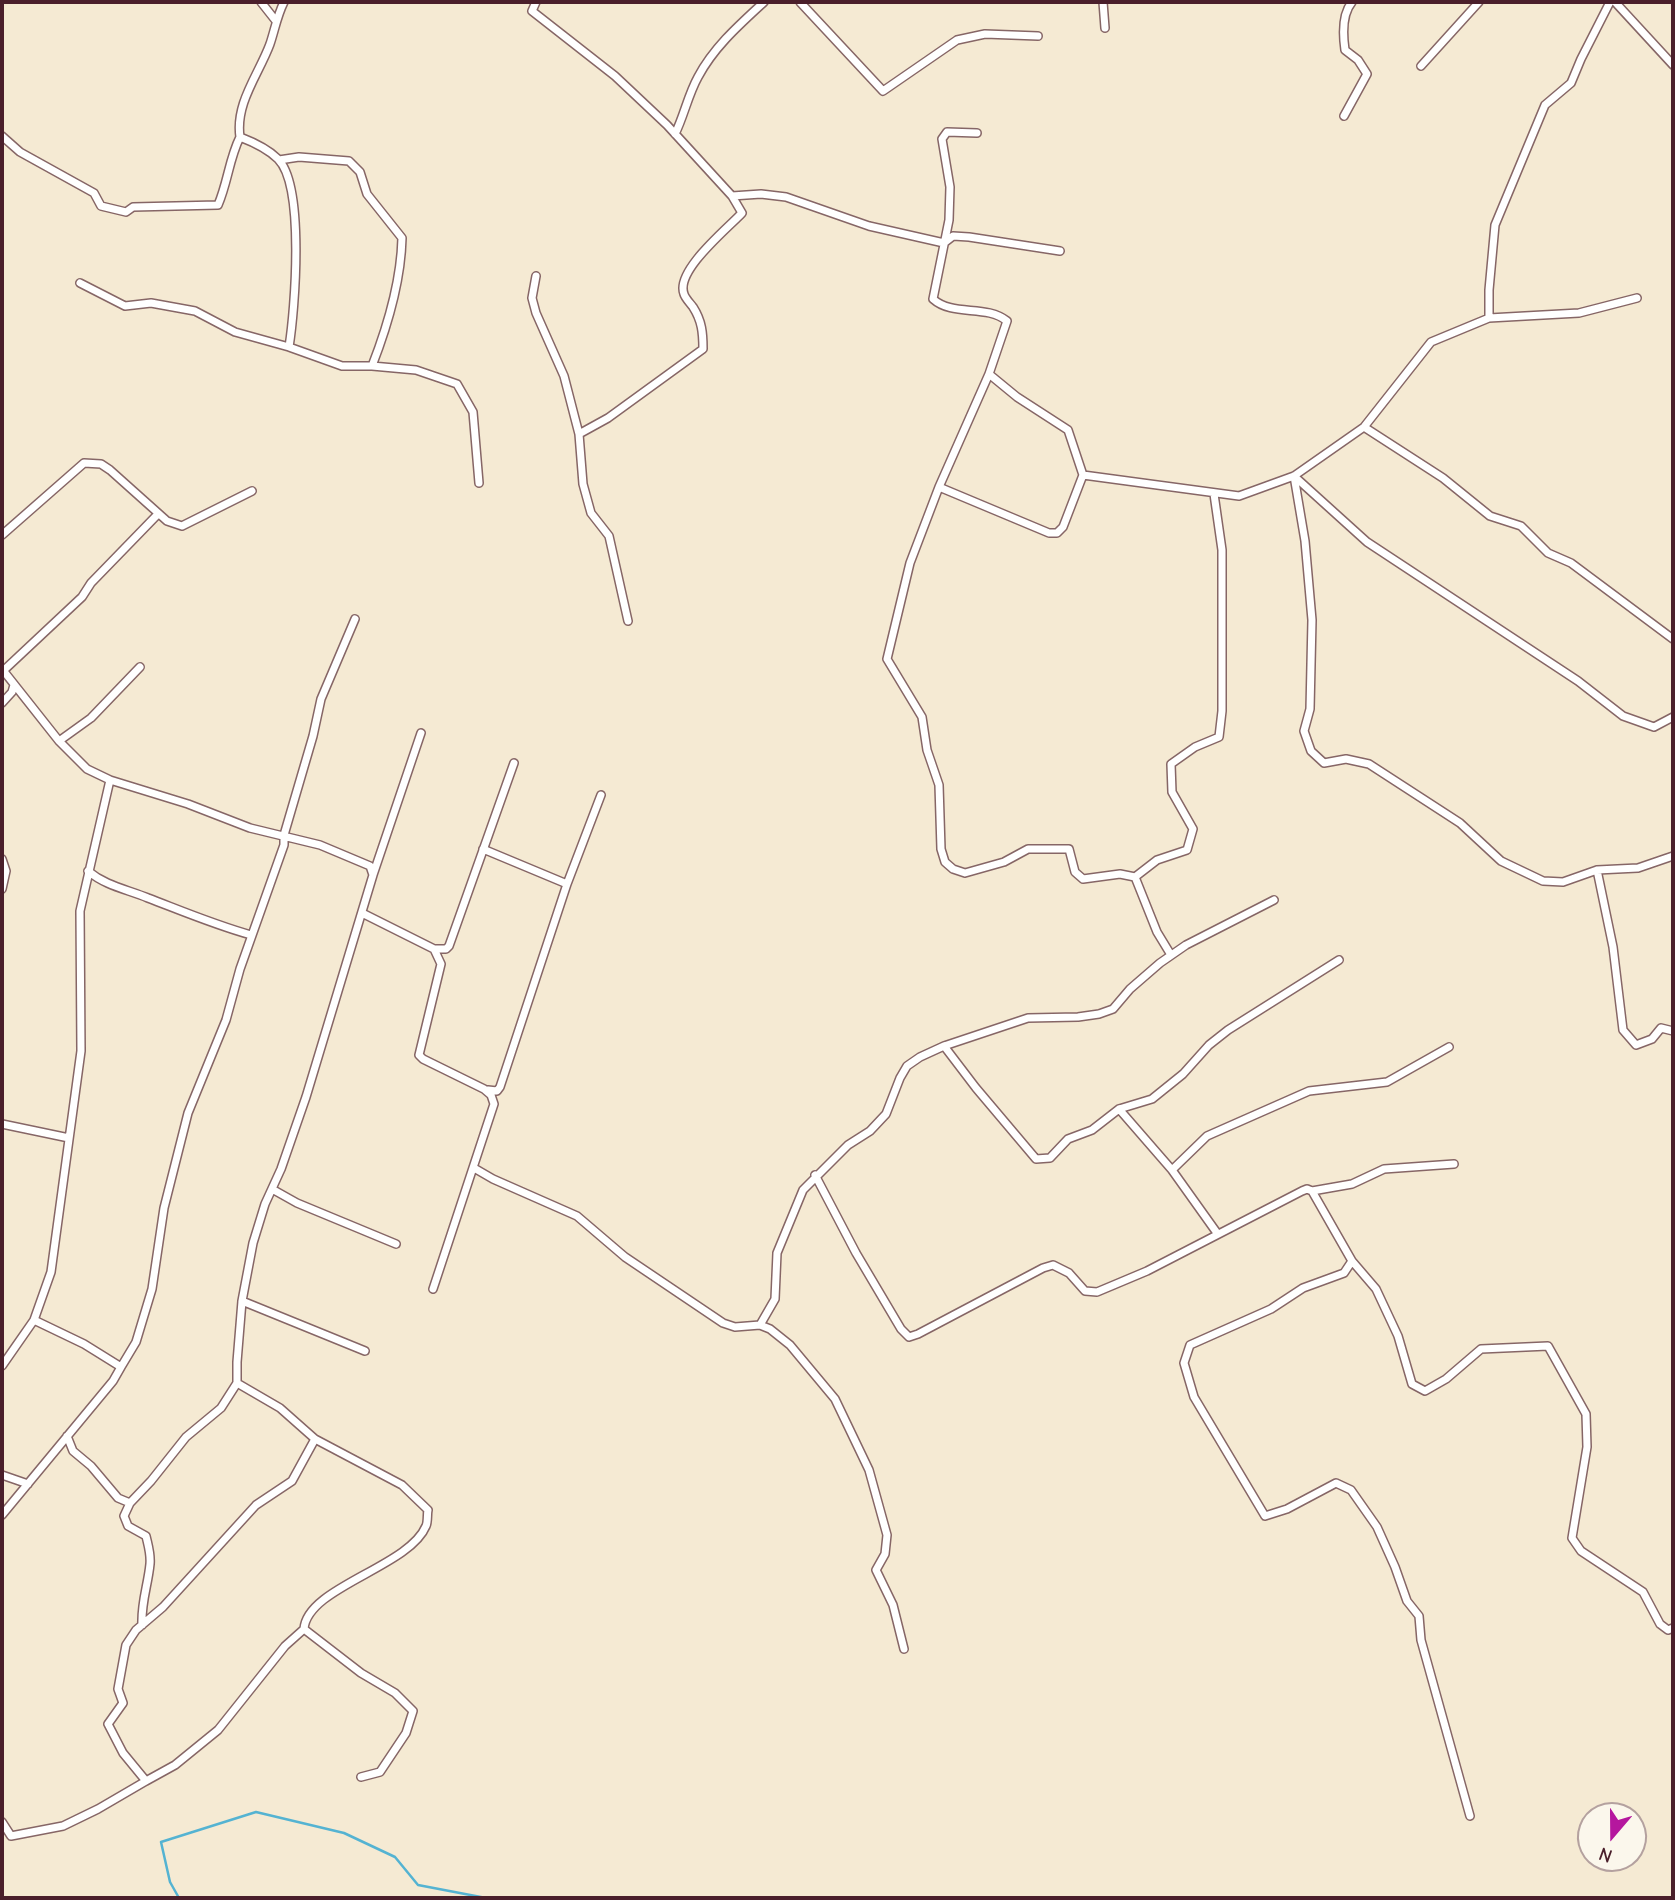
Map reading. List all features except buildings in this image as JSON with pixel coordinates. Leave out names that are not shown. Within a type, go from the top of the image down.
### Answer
[{"type":"street","points":[[261,2],[276,21]]},
{"type":"street","points":[[2,136],[20,152],[94,192],[101,206],[126,212],[133,207],[218,205],[231,155],[240,137],[238,122],[284,2]]},
{"type":"street","points":[[536,2],[532,11],[615,76],[675,134],[732,196],[741,213],[698,255],[683,281],[683,293],[702,328],[703,349],[608,418],[579,434]]},
{"type":"street","points":[[675,134],[697,78],[723,40],[764,2]]},
{"type":"street","points":[[800,2],[883,91],[957,40],[985,33],[1038,36]]},
{"type":"street","points":[[1103,2],[1105,28]]},
{"type":"street","points":[[1344,116],[1367,74],[1358,60],[1345,50],[1343,36],[1348,6],[1352,2]]},
{"type":"street","points":[[1421,66],[1479,2]]},
{"type":"street","points":[[1489,318],[1495,225],[1545,105],[1571,83],[1581,59],[1613,2],[1673,65]]},
{"type":"street","points":[[977,133],[947,132],[942,139],[950,187],[949,220],[933,299],[941,306],[997,313],[1007,321],[989,374],[939,487],[910,563],[887,659],[922,717],[927,750],[939,786],[941,849],[945,862],[953,869],[965,873],[1004,862],[1028,849],[1069,849],[1075,872],[1083,879],[1120,874],[1135,877],[1157,860],[1188,850],[1193,829],[1172,792],[1171,764],[1195,747],[1219,737],[1222,711],[1222,550],[1214,494]]},
{"type":"street","points":[[240,137],[258,144],[279,160],[291,185],[295,222],[294,319],[289,346]]},
{"type":"street","points":[[279,160],[299,157],[349,161],[360,172],[367,194],[402,238],[401,265],[383,339],[373,366]]},
{"type":"street","points":[[732,196],[761,194],[786,197],[869,226],[944,243]]},
{"type":"street","points":[[944,243],[953,236],[969,237],[1060,251]]},
{"type":"street","points":[[536,276],[532,298],[534,306],[564,376],[579,434],[583,484],[591,513],[609,536],[628,621]]},
{"type":"street","points":[[80,283],[125,306],[151,303],[195,311],[235,332],[289,346],[342,366],[416,370],[457,384],[473,412],[479,483]]},
{"type":"street","points":[[1083,475],[1239,496],[1294,476],[1364,427],[1431,342],[1489,318],[1579,313],[1637,298]]},
{"type":"street","points":[[939,487],[1049,533],[1057,533],[1063,527],[1083,475],[1068,430],[1017,397],[989,374]]},
{"type":"street","points":[[1364,427],[1444,478],[1490,516],[1521,526],[1548,553],[1572,563],[1673,639]]},
{"type":"street","points":[[2,535],[38,501],[66,480],[77,467],[91,462],[110,470],[167,521],[182,526],[252,491]]},
{"type":"street","points":[[1294,476],[1367,542],[1578,681],[1623,716],[1654,727],[1673,717]]},
{"type":"street","points":[[1294,476],[1305,541],[1312,620],[1310,709],[1304,731],[1311,751],[1324,763],[1346,759],[1368,764],[1461,823],[1501,861],[1543,881],[1563,882],[1597,870],[1638,868],[1673,856]]},
{"type":"street","points":[[158,514],[91,583],[82,597],[2,670],[60,741],[87,769],[110,780],[188,804],[250,828],[320,845],[364,862],[370,866],[373,875]]},
{"type":"street","points":[[2,1516],[113,1381],[136,1342],[152,1289],[164,1208],[188,1113],[226,1020],[251,935],[284,845],[284,835],[321,699],[355,619]]},
{"type":"street","points":[[60,741],[91,718],[140,667]]},
{"type":"street","points":[[2,703],[12,692],[14,685]]},
{"type":"street","points":[[142,1625],[141,1604],[150,1562],[149,1551],[146,1536],[128,1526],[124,1516],[130,1503],[186,1437],[221,1408],[237,1383],[242,1301],[253,1243],[306,1097],[373,875],[421,733]]},
{"type":"street","points":[[362,913],[434,949],[441,951],[449,946],[514,763]]},
{"type":"street","points":[[2,1365],[34,1320],[51,1272],[81,1051],[80,911],[110,780]]},
{"type":"street","points":[[484,1089],[494,1091],[500,1087],[601,795]]},
{"type":"street","points":[[483,849],[568,884]]},
{"type":"street","points":[[2,859],[6,871],[2,888]]},
{"type":"street","points":[[1597,870],[1613,947],[1623,1030],[1636,1045],[1652,1040],[1661,1028],[1673,1031]]},
{"type":"street","points":[[88,872],[108,886],[144,896],[192,917],[251,935]]},
{"type":"street","points":[[1135,877],[1157,932],[1171,955]]},
{"type":"street","points":[[760,1325],[775,1299],[777,1253],[803,1190],[815,1175],[848,1145],[870,1131],[886,1114],[907,1066],[944,1046],[1028,1018],[1078,1017],[1113,1009],[1130,989],[1171,955],[1274,900]]},
{"type":"street","points":[[433,1289],[494,1104],[491,1095],[484,1089],[419,1055],[441,964],[434,949]]},
{"type":"street","points":[[944,1046],[1036,1159],[1051,1158],[1068,1139],[1092,1130],[1119,1109],[1152,1098],[1183,1074],[1209,1045],[1228,1030],[1339,960]]},
{"type":"street","points":[[1172,1170],[1207,1136],[1309,1091],[1387,1082],[1450,1047]]},
{"type":"street","points":[[1119,1109],[1172,1170],[1217,1233]]},
{"type":"street","points":[[2,1124],[69,1138]]},
{"type":"street","points":[[815,1175],[863,1264],[901,1329],[909,1337],[1043,1268],[1053,1265],[1059,1267],[1069,1273],[1086,1291],[1097,1292],[1147,1271],[1307,1189],[1312,1191],[1352,1184],[1384,1169],[1454,1164]]},
{"type":"street","points":[[474,1168],[577,1216],[625,1257],[723,1323],[735,1327],[760,1325],[770,1329],[790,1345],[835,1399],[869,1470],[888,1545],[876,1570],[893,1605],[904,1649]]},
{"type":"street","points":[[272,1189],[297,1203],[397,1244]]},
{"type":"street","points":[[1312,1191],[1352,1261],[1376,1289],[1398,1336],[1412,1384],[1425,1391],[1446,1379],[1481,1349],[1548,1346],[1586,1414],[1587,1447],[1572,1538],[1581,1551],[1643,1592],[1660,1624],[1668,1630],[1673,1628]]},
{"type":"street","points":[[1352,1261],[1344,1273],[1303,1288],[1271,1309],[1190,1345],[1184,1363],[1194,1397],[1265,1516],[1287,1509],[1336,1483],[1352,1490],[1377,1527],[1407,1601],[1419,1616],[1421,1640],[1470,1816]]},
{"type":"street","points":[[242,1301],[365,1351]]},
{"type":"street","points":[[34,1320],[84,1344],[121,1367]]},
{"type":"street","points":[[2,1822],[11,1836],[63,1826],[175,1765],[218,1730],[285,1646],[304,1629],[305,1620],[318,1604],[409,1549],[426,1526],[428,1510],[402,1485],[315,1439],[280,1408],[237,1383]]},
{"type":"street","points":[[67,1436],[73,1451],[91,1466],[118,1498],[130,1503]]},
{"type":"street","points":[[146,1781],[123,1753],[108,1724],[123,1703],[118,1689],[126,1645],[136,1630],[163,1607],[256,1505],[292,1481],[315,1439]]},
{"type":"street","points":[[2,1475],[28,1484]]},
{"type":"street","points":[[304,1629],[361,1673],[395,1693],[413,1711],[406,1733],[380,1772],[361,1777]]},
{"type":"waterway","points":[[179,1898],[170,1882],[161,1842],[256,1812],[344,1833],[395,1857],[418,1885],[486,1898]]}]
